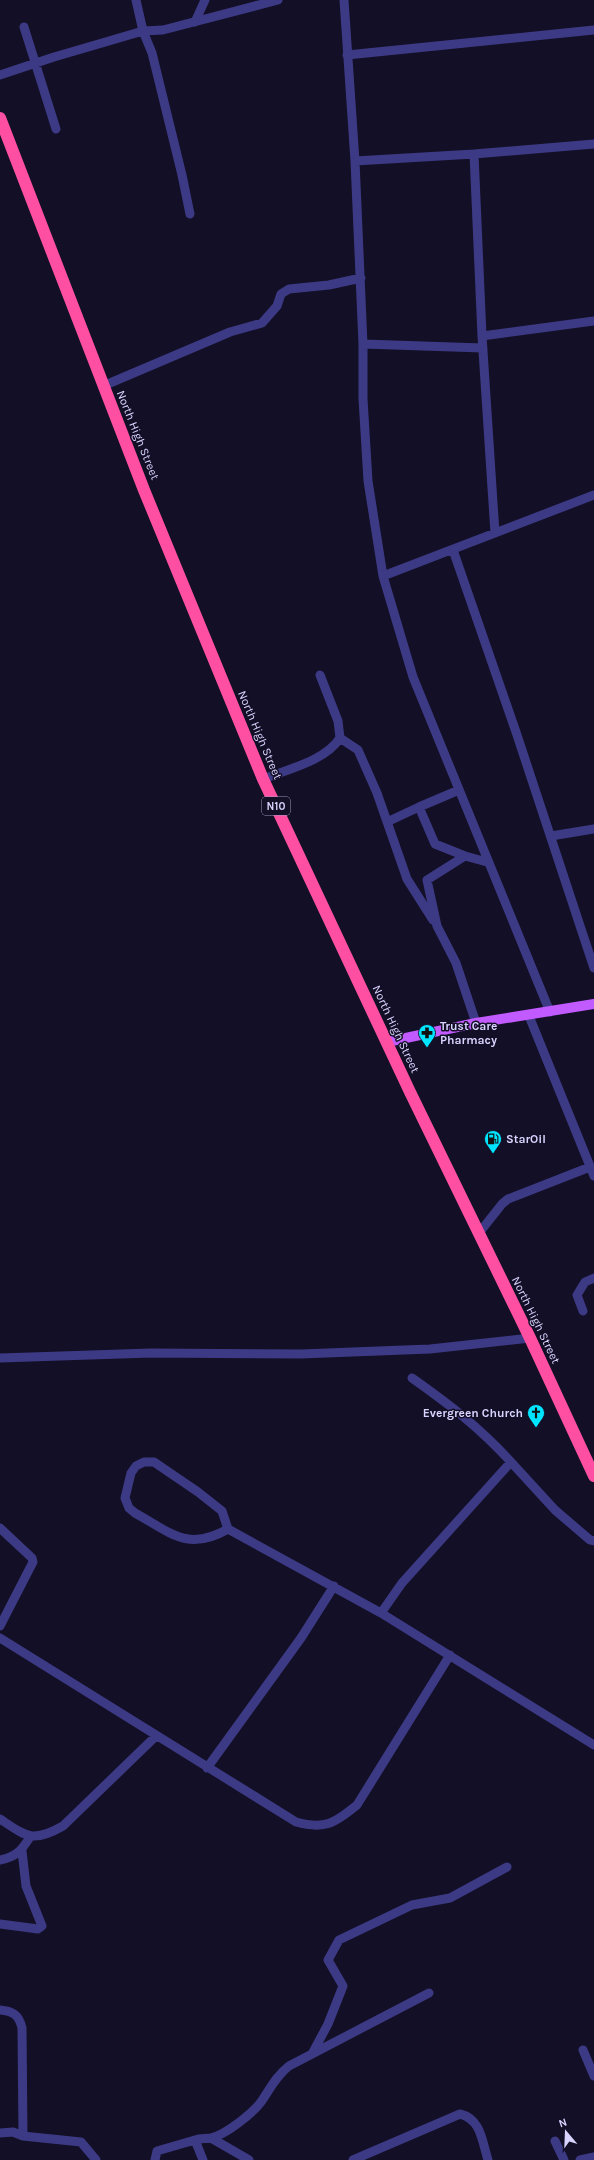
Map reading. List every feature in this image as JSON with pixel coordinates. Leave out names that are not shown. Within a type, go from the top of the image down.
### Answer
[{"type":"highway","name":"North High Street","points":[[0,118],[103,386],[201,632],[263,779],[387,1042],[530,1338],[594,1476]]},
{"type":"main road","points":[[387,1042],[476,1023],[529,1016],[594,1004]]},
{"type":"street","points":[[136,0],[143,31],[152,53],[190,214]]},
{"type":"street","points":[[195,22],[204,0]]},
{"type":"street","points":[[0,75],[143,31],[163,30],[278,0]]},
{"type":"street","points":[[344,0],[361,278],[363,399],[368,481],[382,576],[413,677],[487,862],[550,1012]]},
{"type":"street","points":[[24,27],[34,64],[56,129]]},
{"type":"street","points":[[347,55],[594,30]]},
{"type":"street","points":[[355,161],[474,154],[594,144]]},
{"type":"street","points":[[474,154],[482,336],[495,533]]},
{"type":"street","points":[[103,386],[230,332],[262,323],[277,306],[281,294],[289,289],[329,285],[361,278]]},
{"type":"street","points":[[482,336],[594,321]]},
{"type":"street","points":[[363,344],[483,348]]},
{"type":"street","points":[[382,576],[594,495]]},
{"type":"street","points":[[453,550],[551,836],[594,968]]},
{"type":"street","points":[[263,779],[310,761],[336,744],[340,738],[338,721],[320,675]]},
{"type":"street","points":[[340,738],[358,750],[377,793],[407,879],[437,926],[456,963],[476,1023]]},
{"type":"street","points":[[387,822],[459,790]]},
{"type":"street","points":[[419,807],[435,844],[465,856],[487,862]]},
{"type":"street","points":[[551,836],[594,829]]},
{"type":"street","points":[[437,926],[427,880],[465,856]]},
{"type":"street","points":[[479,1234],[508,1198],[592,1171],[529,1016]]},
{"type":"street","points":[[583,1311],[577,1295],[586,1282],[594,1278]]},
{"type":"street","points":[[0,1358],[151,1353],[309,1353],[430,1349],[530,1338]]},
{"type":"street","points":[[412,1378],[465,1416],[486,1435],[556,1510],[590,1540],[594,1541]]},
{"type":"street","points":[[228,1529],[214,1537],[198,1541],[186,1540],[135,1513],[129,1508],[125,1498],[131,1473],[136,1466],[144,1462],[154,1462],[198,1492],[222,1511],[228,1529],[381,1613],[594,1745]]},
{"type":"street","points":[[381,1613],[402,1583],[511,1462]]},
{"type":"street","points":[[0,1528],[32,1558],[34,1562],[0,1626]]},
{"type":"street","points":[[207,1768],[301,1638],[334,1586]]},
{"type":"street","points":[[0,1638],[296,1822],[313,1826],[338,1820],[358,1805],[450,1655]]},
{"type":"street","points":[[0,1819],[30,1836],[46,1836],[63,1826],[156,1736]]},
{"type":"street","points":[[0,1860],[12,1858],[22,1850],[30,1836]]},
{"type":"street","points":[[0,1924],[30,1929],[38,1929],[42,1926],[26,1886],[22,1850]]},
{"type":"street","points":[[312,2054],[328,2024],[343,1986],[328,1960],[339,1940],[412,1905],[450,1898],[507,1867]]},
{"type":"street","points":[[211,2138],[251,2114],[280,2073],[312,2054],[429,1993]]},
{"type":"street","points":[[0,2010],[16,2014],[22,2028],[23,2136]]},
{"type":"street","points":[[583,2050],[594,2076]]},
{"type":"street","points":[[353,2160],[460,2114],[470,2116],[477,2125],[488,2160]]},
{"type":"street","points":[[0,2133],[13,2132],[23,2136],[81,2142],[96,2160]]},
{"type":"street","points":[[155,2160],[157,2151],[203,2137],[211,2138],[248,2160]]},
{"type":"street","points":[[196,2140],[203,2160]]},
{"type":"street","points":[[555,2141],[564,2160]]},
{"type":"street","points":[[580,2160],[594,2157]]},
{"type":"place","name":"Trust Care Pharmacy","points":[[427,1048]]},
{"type":"place","name":"StarOil","points":[[493,1154]]},
{"type":"place","name":"Evergreen Church","points":[[536,1428]]}]
